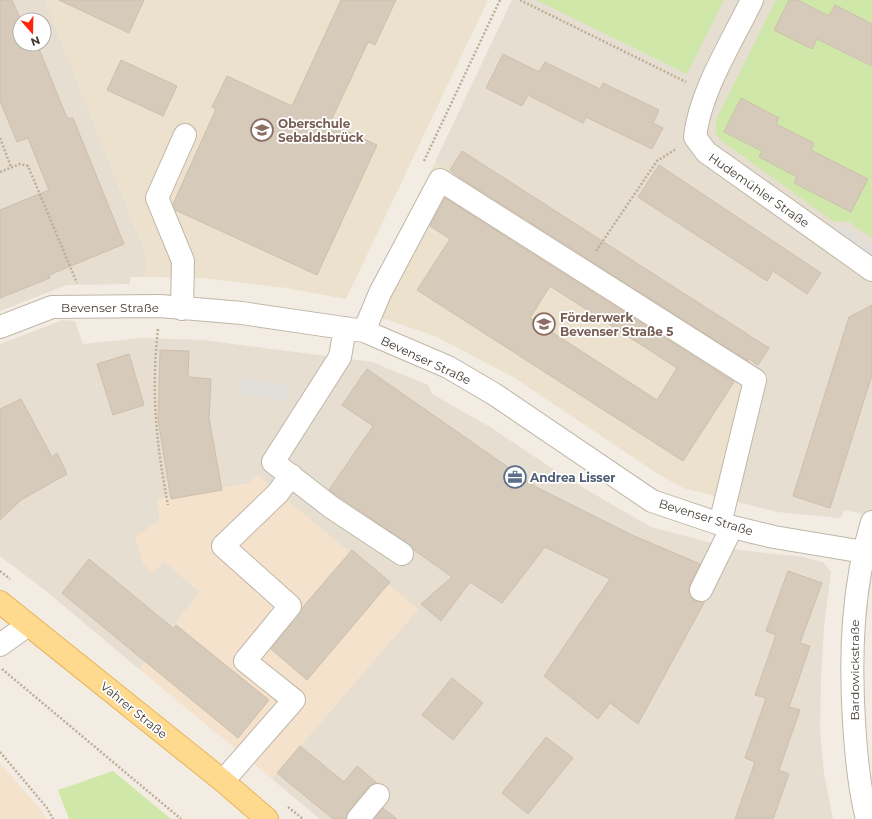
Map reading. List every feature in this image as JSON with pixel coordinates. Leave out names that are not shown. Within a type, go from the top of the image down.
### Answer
[{"type":"main road","name":"Vahrer Straße","points":[[0,602],[223,781],[267,819]]},
{"type":"street","points":[[695,137],[697,118],[707,92],[752,0]]},
{"type":"street","points":[[182,309],[183,261],[158,198],[185,134]]},
{"type":"street","name":"Hudemühler Straße","points":[[695,137],[706,152],[872,270]]},
{"type":"street","points":[[402,554],[331,507],[273,462],[340,357],[355,330],[380,293],[440,180],[755,380],[726,525],[701,590]]},
{"type":"street","name":"Bevenser Straße","points":[[0,327],[52,307],[160,306],[242,314],[355,330],[448,367],[494,394],[652,501],[726,525],[774,537],[864,552]]},
{"type":"street","points":[[223,781],[294,700],[245,661],[290,606],[223,546],[278,493],[290,475]]},
{"type":"street","name":"Bardowickstraße","points":[[867,819],[862,800],[856,749],[852,689],[852,637],[856,600],[864,552],[872,522]]},
{"type":"street","points":[[0,645],[28,625]]},
{"type":"street","points":[[358,819],[378,795]]},
{"type":"path","points":[[520,0],[707,92]]},
{"type":"path","points":[[583,270],[657,161],[695,137]]},
{"type":"path","points":[[0,138],[11,167]]},
{"type":"path","points":[[0,172],[23,163],[30,168],[87,306]]},
{"type":"path","points":[[160,306],[154,396],[158,453],[168,505]]},
{"type":"path","points":[[0,667],[181,819]]},
{"type":"path","points":[[0,752],[47,808],[53,819]]},
{"type":"shaded area","points":[[0,0],[45,0],[50,12],[12,12],[12,52],[52,52],[52,18],[145,252],[145,277],[130,277],[130,284],[67,285],[0,311]]},
{"type":"shaded area","name":"Oberschule Sebaldsbrück","points":[[45,0],[488,0],[346,299],[287,288],[202,278],[145,277],[145,251],[52,18],[52,12],[50,12]]},
{"type":"shaded area","points":[[512,0],[872,0],[872,516],[845,510],[840,518],[777,512],[734,501],[767,375],[435,162]]},
{"type":"shaded area","name":"Förderwerk Bevenser Straße 5","points":[[435,162],[767,375],[734,501],[683,488],[658,474],[513,377],[435,336],[364,312]]},
{"type":"shaded area","points":[[831,227],[847,229],[872,247],[872,257]]},
{"type":"shaded area","points":[[63,320],[75,321],[83,344],[141,338],[203,340],[372,362],[428,385],[432,394],[490,427],[565,477],[651,527],[739,550],[803,557],[823,562],[831,572],[824,625],[820,730],[824,774],[833,819],[320,819],[272,779],[418,609],[249,483],[157,499],[165,562],[200,592],[139,669],[46,591],[0,556],[0,344]]},
{"type":"shaded area","points":[[241,379],[289,385],[286,401],[239,394]]},
{"type":"shaded area","points":[[257,475],[418,609],[272,779],[139,669],[200,592],[165,562],[151,573],[143,563],[135,537],[160,520],[157,499],[249,483]]},
{"type":"shaded area","points":[[0,763],[42,811],[46,819],[0,819]]},
{"type":"green space","points":[[536,0],[724,0],[687,74]]},
{"type":"green space","points":[[776,0],[872,0],[872,238],[849,222],[833,221],[724,143],[716,135],[715,129],[717,118]]},
{"type":"green space","points":[[113,771],[171,819],[69,819],[58,790]]},
{"type":"building","points":[[0,0],[12,0],[17,12],[12,12],[12,52],[40,52],[67,118],[73,118],[124,244],[49,275],[50,278],[0,298],[0,210],[49,190],[28,138],[17,142],[0,101]]},
{"type":"building","points":[[59,0],[144,0],[129,33]]},
{"type":"building","points":[[341,0],[396,0],[375,45],[368,42],[330,123],[377,145],[317,275],[175,210],[173,204],[216,109],[212,107],[227,76],[292,106]]},
{"type":"building","points":[[789,0],[798,0],[829,16],[835,5],[872,24],[872,66],[817,39],[812,49],[774,30]]},
{"type":"building","points":[[503,54],[539,72],[545,62],[600,89],[603,83],[659,110],[653,123],[663,128],[652,149],[586,117],[583,123],[528,95],[522,106],[486,88]]},
{"type":"building","points":[[121,60],[177,86],[163,116],[107,90]]},
{"type":"building","points":[[741,98],[779,118],[776,124],[814,143],[811,150],[868,179],[851,212],[794,183],[797,177],[759,157],[762,151],[724,132]]},
{"type":"building","points":[[462,151],[769,348],[758,365],[749,359],[748,361],[459,177],[450,170]]},
{"type":"building","points":[[659,165],[821,273],[807,294],[773,271],[767,281],[638,197]]},
{"type":"building","points":[[445,198],[734,382],[683,461],[417,290],[450,239],[430,226]],"holes":[[[550,286],[677,368],[657,400],[530,318]]]},
{"type":"building","points":[[872,305],[872,375],[830,508],[793,496],[849,317]]},
{"type":"building","points":[[160,350],[189,351],[188,377],[211,379],[209,418],[222,490],[171,499],[158,420]]},
{"type":"building","points":[[129,354],[144,405],[113,415],[97,364]]},
{"type":"building","points":[[367,369],[538,488],[632,535],[700,564],[690,584],[689,591],[691,597],[695,601],[705,601],[638,724],[610,703],[598,719],[544,676],[610,579],[545,547],[502,603],[470,582],[441,621],[421,604],[452,577],[414,550],[409,544],[329,490],[373,426],[342,405]]},
{"type":"building","points":[[21,399],[52,457],[57,453],[67,474],[21,500],[0,520],[0,409]]},
{"type":"building","points":[[352,550],[390,582],[307,680],[271,649],[302,608]]},
{"type":"building","points":[[89,559],[173,628],[176,625],[269,700],[238,738],[62,593]]},
{"type":"building","points":[[788,571],[822,583],[800,643],[810,646],[789,707],[800,710],[779,770],[789,774],[773,819],[735,819],[755,762],[745,758],[766,698],[755,695],[776,635],[766,631]]},
{"type":"building","points":[[452,678],[483,703],[453,740],[422,715]]},
{"type":"building","points":[[546,737],[573,758],[528,814],[502,793]]},
{"type":"building","points":[[300,746],[344,782],[357,766],[377,783],[368,787],[348,811],[346,819],[333,819],[277,773]]},
{"type":"building","points":[[383,808],[397,819],[374,819]]},
{"type":"place","name":"Oberschule Sebaldsbrück","points":[[262,130]]},
{"type":"place","name":"Förderwerk Bevenser Straße 5","points":[[544,324]]},
{"type":"place","name":"Andrea Lisser","points":[[515,477]]}]
